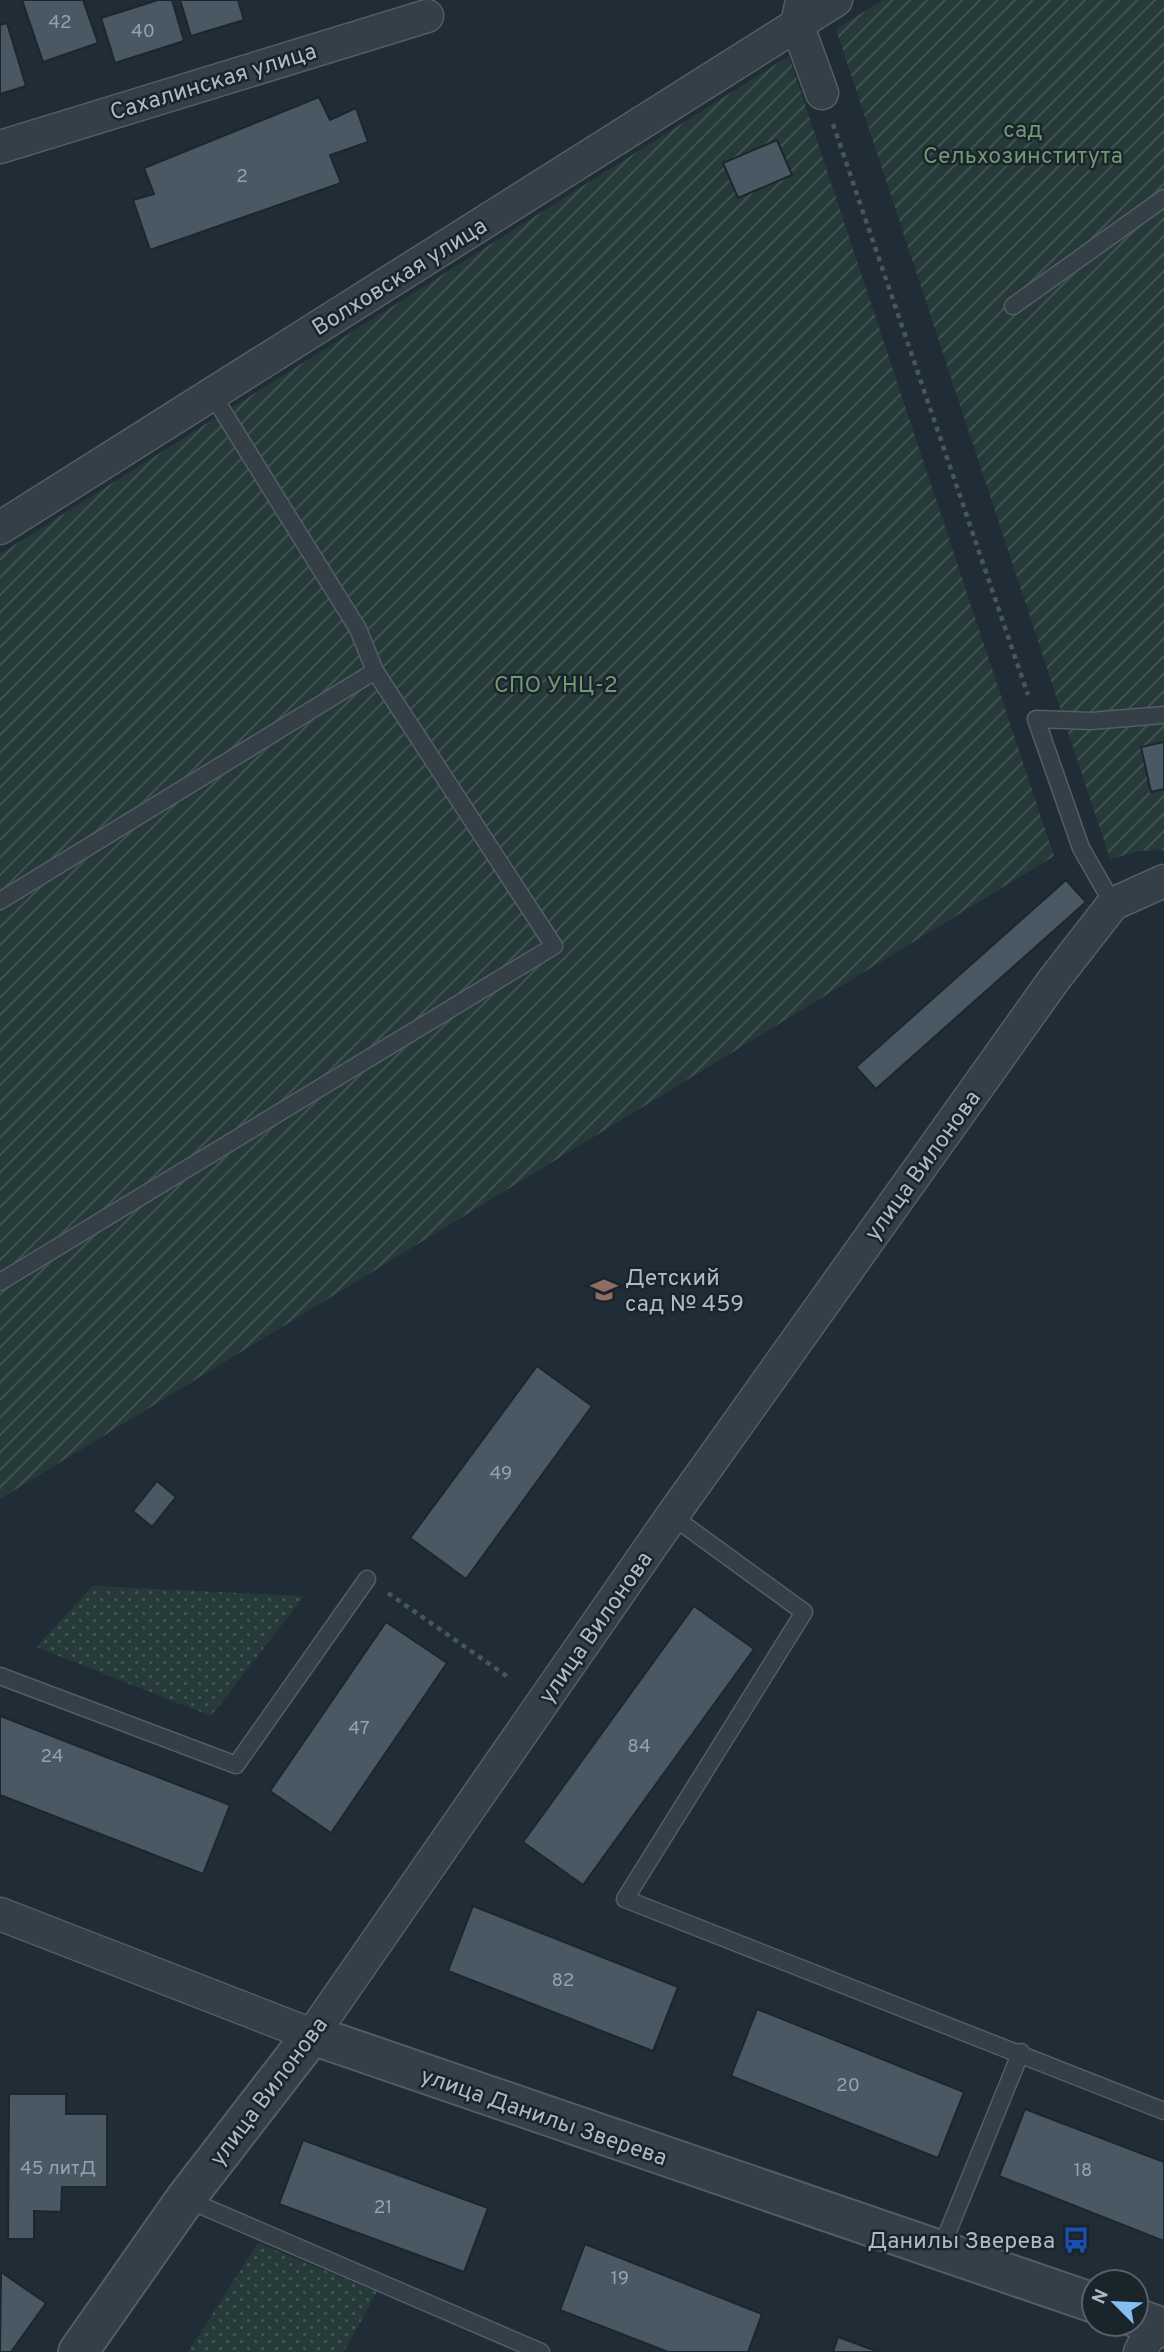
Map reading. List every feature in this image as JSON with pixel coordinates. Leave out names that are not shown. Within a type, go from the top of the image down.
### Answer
[{"type":"street","points":[[822,93],[800,12],[836,0]]},
{"type":"street","name":"Волховская улица","points":[[0,528],[212,394],[800,12]]},
{"type":"street","name":"Сахалинская улица","points":[[0,147],[427,16]]},
{"type":"street","points":[[1113,904],[1164,881]]},
{"type":"street","name":"улица Вилонова","points":[[78,2352],[186,2198],[312,2035],[672,1516],[1045,992],[1113,904]]},
{"type":"street","name":"улица Данилы Зверева","points":[[0,1914],[312,2035],[1080,2298]]},
{"type":"lane","points":[[1013,306],[1164,198]]},
{"type":"lane","points":[[0,1282],[554,946],[375,671],[358,629],[212,394]]},
{"type":"lane","points":[[0,901],[375,671]]},
{"type":"lane","points":[[1113,904],[1081,848],[1036,719],[1091,720],[1164,715]]},
{"type":"lane","points":[[672,1516],[804,1612],[625,1899],[1164,2110]]},
{"type":"lane","points":[[0,1675],[236,1765],[367,1579]]},
{"type":"lane","points":[[940,2251],[1021,2052]]},
{"type":"lane","points":[[186,2198],[541,2352]]},
{"type":"path","points":[[822,93],[1036,719]]},
{"type":"path","points":[[367,1579],[508,1677]]},
{"type":"green space","name":"сад Сельхозинститута","points":[[883,0],[1164,0],[1164,850],[1140,851],[1110,859],[836,29]]},
{"type":"green space","name":"СПО УНЦ-2","points":[[789,56],[1054,856],[0,1499],[0,554]]},
{"type":"green space","points":[[93,1586],[304,1596],[211,1716],[36,1647]]},
{"type":"green space","points":[[258,2243],[377,2292],[344,2352],[188,2352]]},
{"type":"building","points":[[22,0],[83,0],[98,43],[43,62]]},
{"type":"building","points":[[158,0],[172,0],[184,41],[115,63],[101,18]]},
{"type":"building","points":[[180,0],[238,0],[244,20],[191,36]]},
{"type":"building","points":[[7,23],[26,86],[0,94],[0,25]]},
{"type":"building","points":[[319,97],[330,120],[356,108],[368,142],[330,155],[341,183],[150,250],[133,200],[154,194],[144,168]]},
{"type":"building","points":[[777,140],[792,175],[738,198],[723,163]]},
{"type":"building","points":[[1164,742],[1164,789],[1151,792],[1141,747]]},
{"type":"building","points":[[1066,880],[1086,902],[876,1089],[856,1067]]},
{"type":"building","points":[[537,1366],[592,1406],[466,1579],[410,1538]]},
{"type":"building","points":[[157,1481],[176,1497],[152,1527],[133,1511]]},
{"type":"building","points":[[694,1606],[754,1649],[583,1885],[523,1842]]},
{"type":"building","points":[[386,1622],[447,1663],[331,1833],[270,1791]]},
{"type":"building","points":[[0,1716],[230,1805],[203,1874],[0,1795]]},
{"type":"building","points":[[473,1906],[678,1987],[653,2051],[448,1971]]},
{"type":"building","points":[[757,2009],[964,2092],[938,2158],[731,2076]]},
{"type":"building","points":[[9,2094],[66,2094],[66,2114],[107,2114],[107,2187],[62,2187],[61,2212],[34,2211],[34,2239],[8,2239]]},
{"type":"building","points":[[1025,2109],[1164,2162],[1164,2241],[999,2176]]},
{"type":"building","points":[[303,2140],[488,2208],[464,2272],[279,2204]]},
{"type":"building","points":[[585,2244],[762,2314],[748,2352],[668,2352],[560,2310]]},
{"type":"building","points":[[1,2272],[46,2303],[11,2352],[0,2352]]},
{"type":"building","points":[[838,2337],[879,2352],[833,2352]]},
{"type":"place","name":"Детский сад № 459","points":[[604,1290]]},
{"type":"place","name":"Данилы Зверева","points":[[1076,2240]]}]
